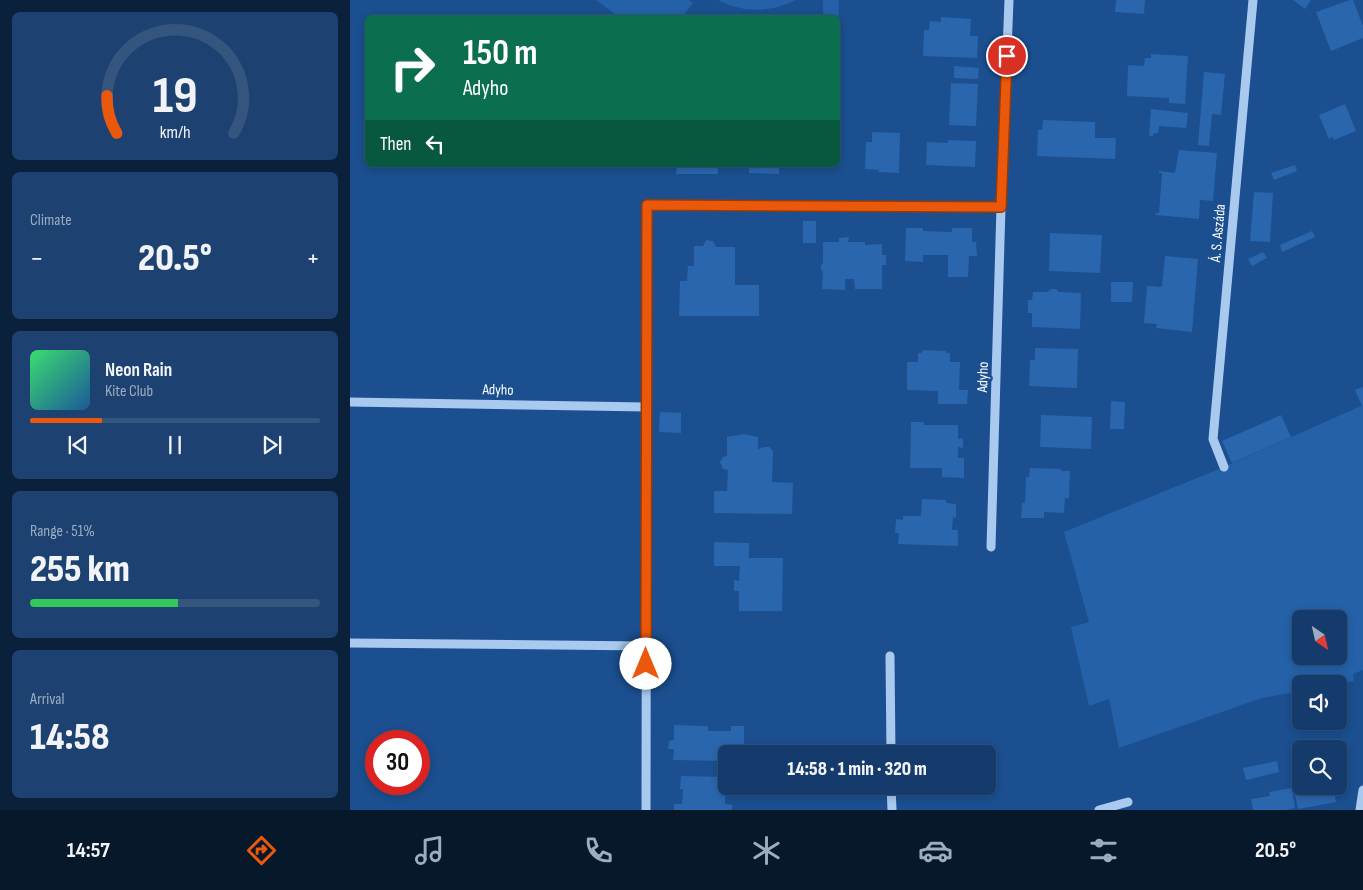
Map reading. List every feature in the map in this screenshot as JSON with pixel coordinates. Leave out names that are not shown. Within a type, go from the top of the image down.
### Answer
[{"type":"street","name":"Adyho","points":[[991,547],[1001,207],[1010,0]]},
{"type":"street","name":"Á. S. Aszáda","points":[[1224,467],[1213,439],[1253,0]]},
{"type":"street","points":[[646,810],[647,205],[1001,207]]},
{"type":"street","name":"Adyho","points":[[350,402],[646,406]]},
{"type":"street","points":[[350,643],[646,646]]},
{"type":"street","points":[[890,656],[891,745]]},
{"type":"street","points":[[1360,810],[1363,790]]},
{"type":"street","points":[[891,795],[892,810]]},
{"type":"street","points":[[1099,810],[1128,802]]},
{"type":"shaded area","points":[[596,0],[689,0],[693,3],[684,15],[616,15]]},
{"type":"shaded area","points":[[718,0],[796,0],[777,7],[757,10],[737,7]]},
{"type":"shaded area","points":[[823,0],[839,0],[839,15],[823,15]]},
{"type":"shaded area","points":[[1363,405],[1363,670],[1353,674],[1354,681],[1347,682],[1347,675],[1292,675],[1292,693],[1262,698],[1119,748],[1109,699],[1089,706],[1071,627],[1089,622],[1064,532],[1224,467]]},
{"type":"building","points":[[1116,0],[1145,0],[1144,14],[1115,12]]},
{"type":"building","points":[[1293,0],[1311,0],[1305,9]]},
{"type":"building","points":[[1353,0],[1363,26],[1363,38],[1331,51],[1316,12]]},
{"type":"building","points":[[941,17],[971,19],[970,36],[978,36],[977,58],[923,56],[924,30],[929,30],[930,21],[941,22]]},
{"type":"building","points":[[1151,54],[1188,56],[1185,104],[1169,103],[1169,98],[1127,96],[1128,65],[1144,66],[1145,58],[1151,58]]},
{"type":"building","points":[[954,66],[979,68],[978,79],[954,78]]},
{"type":"building","points":[[1204,72],[1225,74],[1221,115],[1212,114],[1209,146],[1198,145]]},
{"type":"building","points":[[951,83],[978,84],[976,126],[949,125]]},
{"type":"building","points":[[1345,104],[1356,131],[1334,140],[1333,137],[1329,139],[1319,115]]},
{"type":"building","points":[[1151,109],[1188,113],[1186,128],[1159,126],[1158,133],[1149,136]]},
{"type":"building","points":[[1043,120],[1095,122],[1095,138],[1116,138],[1115,159],[1037,156],[1038,130],[1042,130]]},
{"type":"building","points":[[872,132],[900,133],[899,173],[865,169],[866,142],[872,142]]},
{"type":"building","points":[[948,140],[976,141],[975,167],[926,165],[927,142],[948,143]]},
{"type":"building","points":[[1179,150],[1217,153],[1213,201],[1200,200],[1199,219],[1156,215],[1156,213],[1159,213],[1162,173],[1159,173],[1159,171],[1175,173]]},
{"type":"building","points":[[1295,165],[1297,171],[1274,180],[1271,173]]},
{"type":"building","points":[[677,167],[718,167],[718,174],[676,174]]},
{"type":"building","points":[[749,167],[779,167],[779,174],[749,173]]},
{"type":"building","points":[[1254,192],[1273,193],[1270,242],[1250,241]]},
{"type":"building","points":[[803,221],[816,221],[816,243],[803,243]]},
{"type":"building","points":[[906,228],[923,228],[923,231],[952,232],[952,228],[972,228],[972,242],[976,242],[977,256],[969,256],[968,277],[948,277],[948,255],[923,255],[923,262],[905,261]]},
{"type":"building","points":[[1312,231],[1315,237],[1282,252],[1280,245]]},
{"type":"building","points":[[1050,233],[1102,235],[1100,273],[1049,271]]},
{"type":"building","points":[[849,237],[848,242],[865,242],[865,245],[882,244],[882,255],[886,255],[886,265],[882,265],[882,289],[855,289],[854,279],[845,279],[845,290],[822,289],[823,272],[821,265],[823,263],[823,242],[839,242],[839,238]]},
{"type":"building","points":[[706,240],[713,241],[716,247],[735,247],[735,285],[759,285],[759,316],[679,316],[680,281],[687,281],[688,266],[694,266],[694,246],[703,246]]},
{"type":"building","points":[[1263,252],[1267,258],[1252,266],[1248,259]]},
{"type":"building","points":[[1165,256],[1198,259],[1192,332],[1156,328],[1157,324],[1144,323],[1147,286],[1162,287]]},
{"type":"building","points":[[1111,282],[1133,282],[1132,302],[1111,302]]},
{"type":"building","points":[[1051,289],[1056,289],[1059,292],[1081,293],[1080,329],[1032,327],[1032,313],[1028,313],[1028,300],[1032,300],[1033,292],[1047,292]]},
{"type":"building","points":[[1035,348],[1078,349],[1077,388],[1029,386],[1030,360],[1035,360]]},
{"type":"building","points":[[923,350],[945,351],[950,353],[950,362],[960,362],[959,390],[968,390],[967,404],[938,404],[938,391],[907,390],[907,362],[918,362],[918,353],[921,353]]},
{"type":"building","points":[[1363,387],[1363,408],[1355,390]]},
{"type":"building","points":[[1111,401],[1125,402],[1124,429],[1110,429]]},
{"type":"building","points":[[660,412],[681,413],[681,433],[659,432]]},
{"type":"building","points":[[1041,415],[1092,417],[1091,449],[1040,447]]},
{"type":"building","points":[[1281,415],[1291,437],[1232,463],[1222,441]]},
{"type":"building","points":[[911,422],[924,422],[924,425],[958,425],[958,439],[963,438],[963,448],[958,447],[958,458],[964,458],[964,478],[942,477],[942,468],[910,468]]},
{"type":"building","points":[[744,434],[758,437],[758,449],[769,447],[773,451],[772,482],[793,483],[792,514],[714,513],[714,491],[727,491],[728,470],[723,469],[720,462],[723,457],[727,456],[727,437]]},
{"type":"building","points":[[1030,468],[1070,471],[1069,498],[1065,498],[1064,513],[1044,512],[1044,518],[1021,518],[1022,503],[1025,503],[1026,477],[1029,477]]},
{"type":"building","points":[[922,499],[946,500],[946,503],[956,504],[956,518],[953,517],[952,530],[958,530],[958,546],[898,544],[899,533],[895,533],[896,519],[903,520],[903,516],[921,516]]},
{"type":"building","points":[[714,542],[749,543],[749,558],[783,558],[782,611],[739,611],[739,591],[734,591],[734,580],[739,581],[740,566],[714,566]]},
{"type":"building","points":[[674,725],[708,726],[708,731],[731,731],[731,726],[744,726],[744,745],[718,745],[718,761],[673,760],[674,749],[668,749],[669,741],[674,740]]},
{"type":"building","points":[[1277,761],[1279,772],[1246,780],[1243,768]]},
{"type":"building","points":[[681,776],[718,777],[718,795],[725,795],[725,804],[732,805],[732,810],[674,810],[674,804],[682,804],[683,789],[680,789]]},
{"type":"building","points":[[1292,788],[1295,808],[1286,810],[1253,810],[1251,799],[1270,796],[1269,792]]},
{"type":"building","points":[[1295,795],[1335,795],[1336,802],[1298,809]]},
{"type":"route","points":[[646,664],[647,205],[1001,207],[1007,56]]}]
